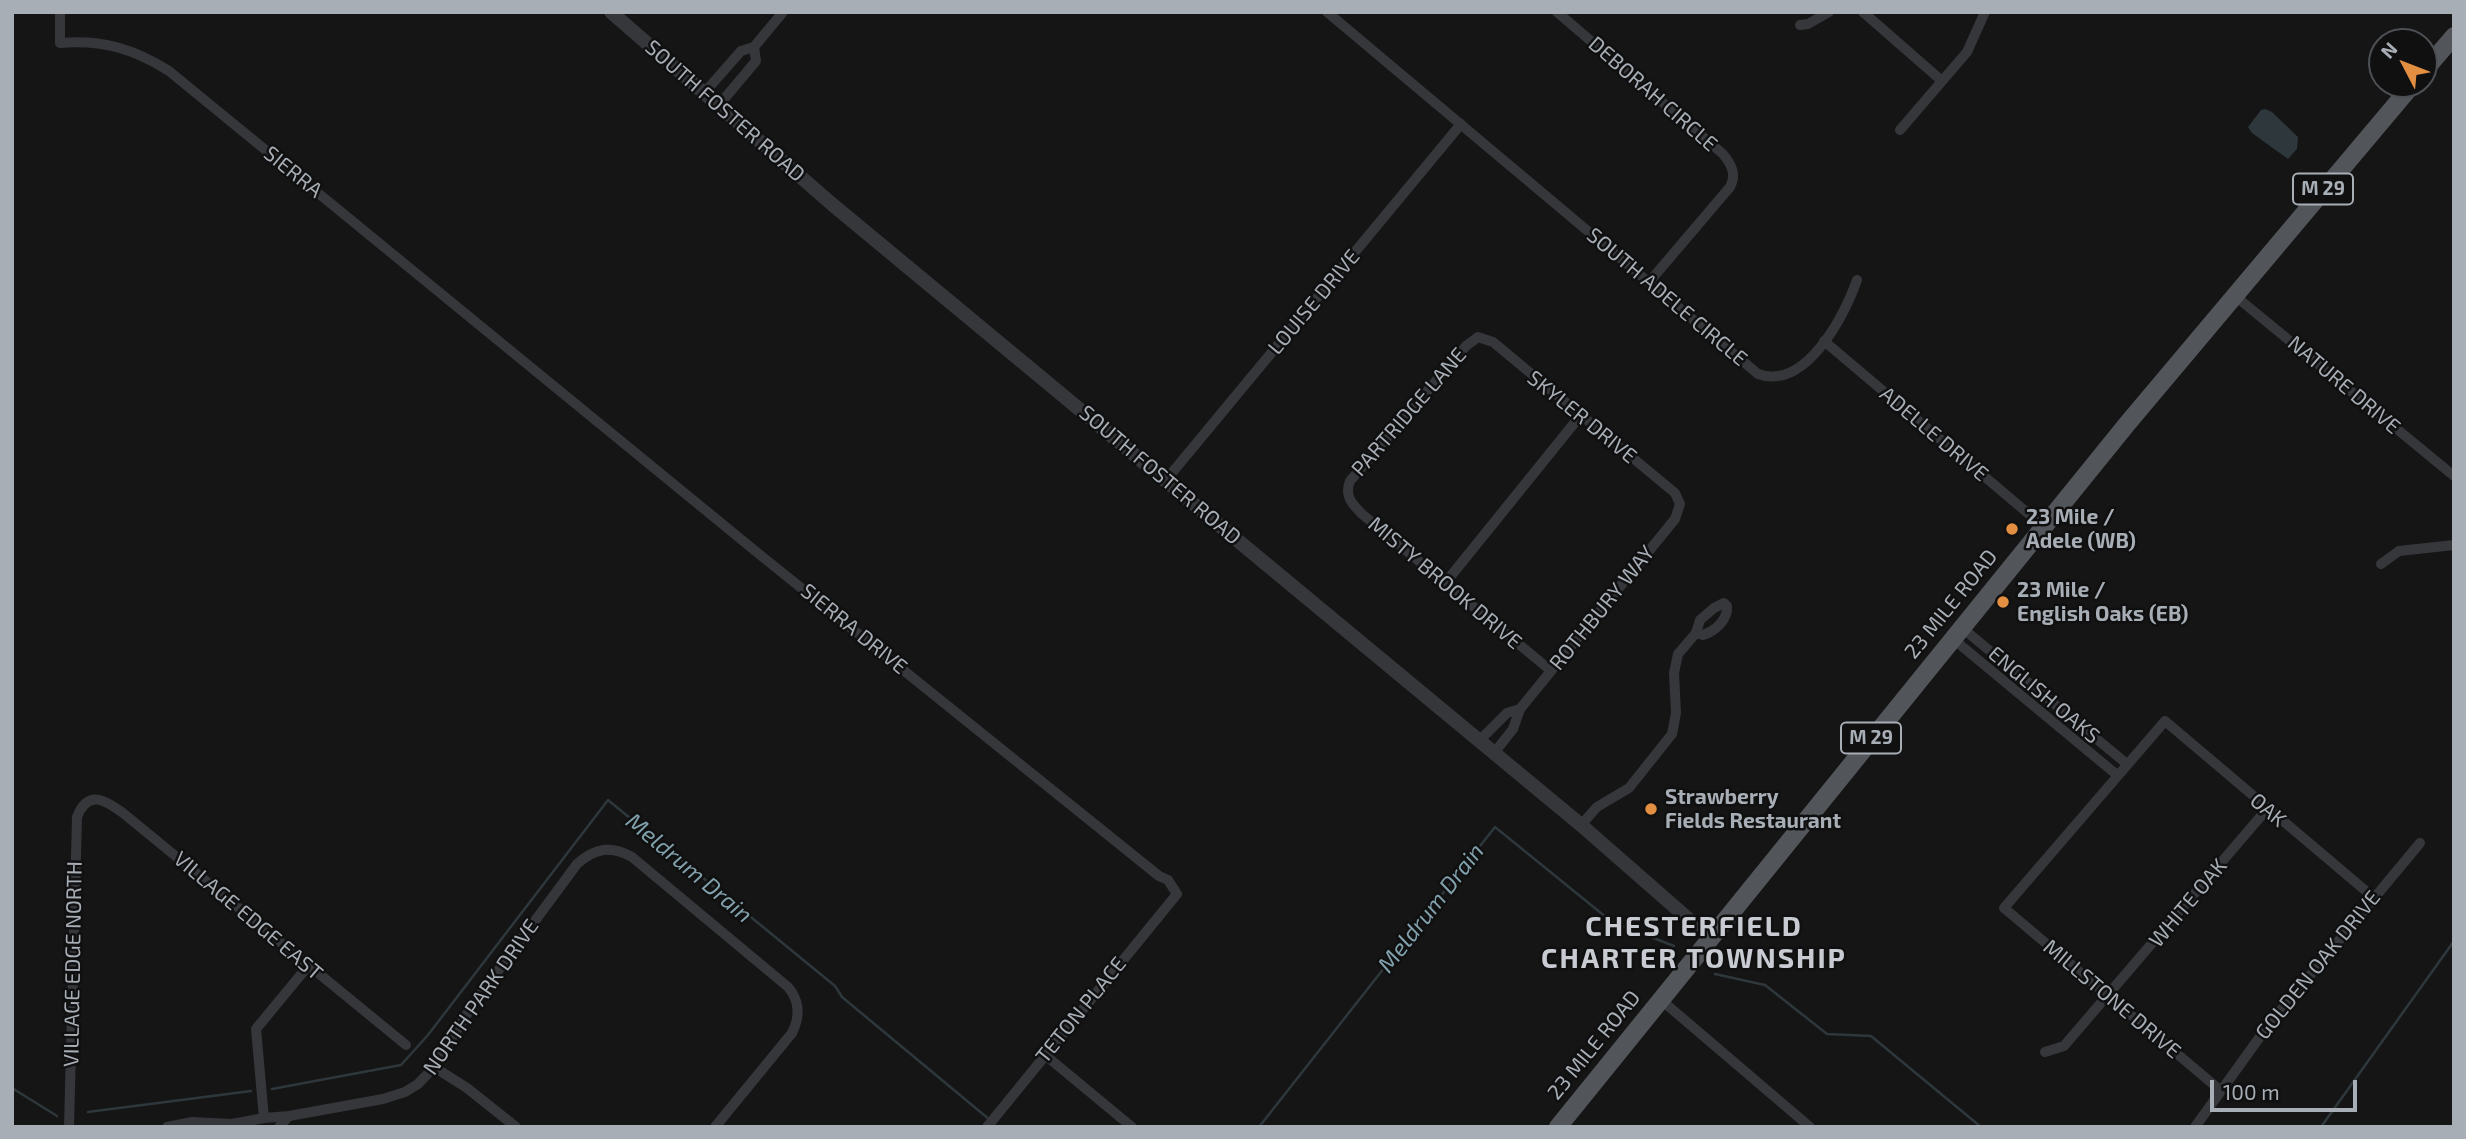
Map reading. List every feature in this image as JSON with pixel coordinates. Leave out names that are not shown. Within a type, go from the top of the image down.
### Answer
[{"type":"main road","points":[[2438,55],[2454,36]]},
{"type":"main road","name":"23 MILE ROAD","points":[[1558,1127],[2043,526],[2401,98]]},
{"type":"street","name":"SIERRA","points":[[60,12],[61,43],[79,41],[112,44],[144,55],[169,71],[530,365]]},
{"type":"street","name":"SOUTH FOSTER ROAD","points":[[611,12],[833,205],[1581,825],[1709,937]]},
{"type":"street","points":[[705,92],[741,51],[754,47],[783,12]]},
{"type":"street","name":"SOUTH ADELE CIRCLE","points":[[1327,12],[1758,374],[1769,378],[1785,375],[1803,365],[1846,309],[1857,280]]},
{"type":"street","name":"DEBORAH CIRCLE","points":[[1557,12],[1723,154],[1732,168],[1734,181],[1730,187],[1650,281]]},
{"type":"street","points":[[1800,25],[1829,12]]},
{"type":"street","points":[[1863,12],[1942,81]]},
{"type":"street","points":[[1900,130],[1972,45],[1985,12]]},
{"type":"street","points":[[719,105],[756,61],[754,47]]},
{"type":"street","name":"LOUISE DRIVE","points":[[1166,480],[1461,124]]},
{"type":"street","name":"NATURE DRIVE","points":[[2234,295],[2454,476]]},
{"type":"street","name":"SKYLER DRIVE","points":[[1478,337],[1493,342],[1675,494],[1680,504]]},
{"type":"street","name":"PARTRIDGE LANE","points":[[1347,491],[1350,481],[1466,346],[1478,337]]},
{"type":"street","name":"ADELLE DRIVE","points":[[1824,341],[2043,526]]},
{"type":"street","name":"SIERRA DRIVE","points":[[530,365],[759,554],[1159,876],[1168,880],[1177,894]]},
{"type":"street","points":[[1446,582],[1580,416]]},
{"type":"street","name":"MISTY BROOK DRIVE","points":[[1347,491],[1351,502],[1362,514],[1550,670]]},
{"type":"street","name":"ROTHBURY WAY","points":[[1494,753],[1513,729],[1520,709],[1675,519],[1680,504]]},
{"type":"street","points":[[2381,564],[2399,551],[2454,545]]},
{"type":"street","points":[[1581,825],[1597,807],[1629,788],[1672,734],[1676,713],[1676,662],[1682,648],[1696,633],[1700,620],[1724,603],[1728,611],[1720,623],[1708,633],[1696,633]]},
{"type":"street","name":"ENGLISH OAKS","points":[[1957,632],[2127,764]]},
{"type":"street","name":"ENGLISH OAKS","points":[[1957,632],[2117,775]]},
{"type":"street","name":"ROTHBURY WAY","points":[[1479,741],[1507,713],[1520,709]]},
{"type":"street","name":"OAK","points":[[2127,764],[2165,721],[2373,898]]},
{"type":"street","points":[[2117,775],[2127,764]]},
{"type":"street","name":"MILLSTONE DRIVE","points":[[2117,775],[2004,908],[2220,1090]]},
{"type":"street","name":"VILLAGE EDGE EAST","points":[[85,803],[104,800],[123,813],[406,1045]]},
{"type":"street","name":"VILLAGE EDGE NORTH","points":[[69,1127],[77,817],[85,803]]},
{"type":"street","name":"WHITE OAK","points":[[2045,1052],[2064,1046],[2267,809]]},
{"type":"street","name":"GOLDEN OAK DRIVE","points":[[2195,1127],[2267,1027],[2420,843]]},
{"type":"street","name":"NORTH PARK DRIVE","points":[[167,1127],[192,1122],[234,1125],[289,1116],[395,1096],[418,1084],[435,1067],[472,1006],[578,864],[591,853],[606,849],[632,857],[788,988],[797,1000],[798,1015],[792,1033],[715,1127]]},
{"type":"street","name":"TETON PLACE","points":[[987,1127],[1177,894]]},
{"type":"street","points":[[264,1118],[256,1029],[308,966]]},
{"type":"street","points":[[1660,999],[1810,1127]]},
{"type":"street","points":[[1045,1055],[1132,1127]]},
{"type":"street","points":[[435,1067],[467,1088],[516,1127]]},
{"type":"street","points":[[279,1127],[289,1116]]},
{"type":"shaded area","points":[[2261,110],[2272,112],[2298,137],[2297,149],[2288,159],[2252,133],[2248,127]]},
{"type":"waterway","name":"Meldrum Drain","points":[[272,1089],[401,1065],[428,1035],[608,800],[835,986],[842,997],[990,1120]]},
{"type":"waterway","name":"Meldrum Drain","points":[[1259,1127],[1495,827],[1612,922],[1674,946]]},
{"type":"waterway","name":"Meldrum Drain","points":[[2321,1127],[2454,941]]},
{"type":"waterway","name":"Meldrum Drain","points":[[1715,974],[1765,985],[1827,1034],[1871,1036],[1981,1127]]},
{"type":"waterway","name":"Meldrum Drain","points":[[12,1088],[57,1116]]},
{"type":"waterway","name":"Meldrum Drain","points":[[88,1112],[251,1091]]},
{"type":"place","name":"23 Mile / Adele (WB)","points":[[2012,529]]},
{"type":"place","name":"23 Mile / English Oaks (EB)","points":[[2003,602]]},
{"type":"place","name":"Strawberry Fields Restaurant","points":[[1651,809]]},
{"type":"district","name":"CHESTERFIELD CHARTER TOWNSHIP","points":[[1694,943]]}]
